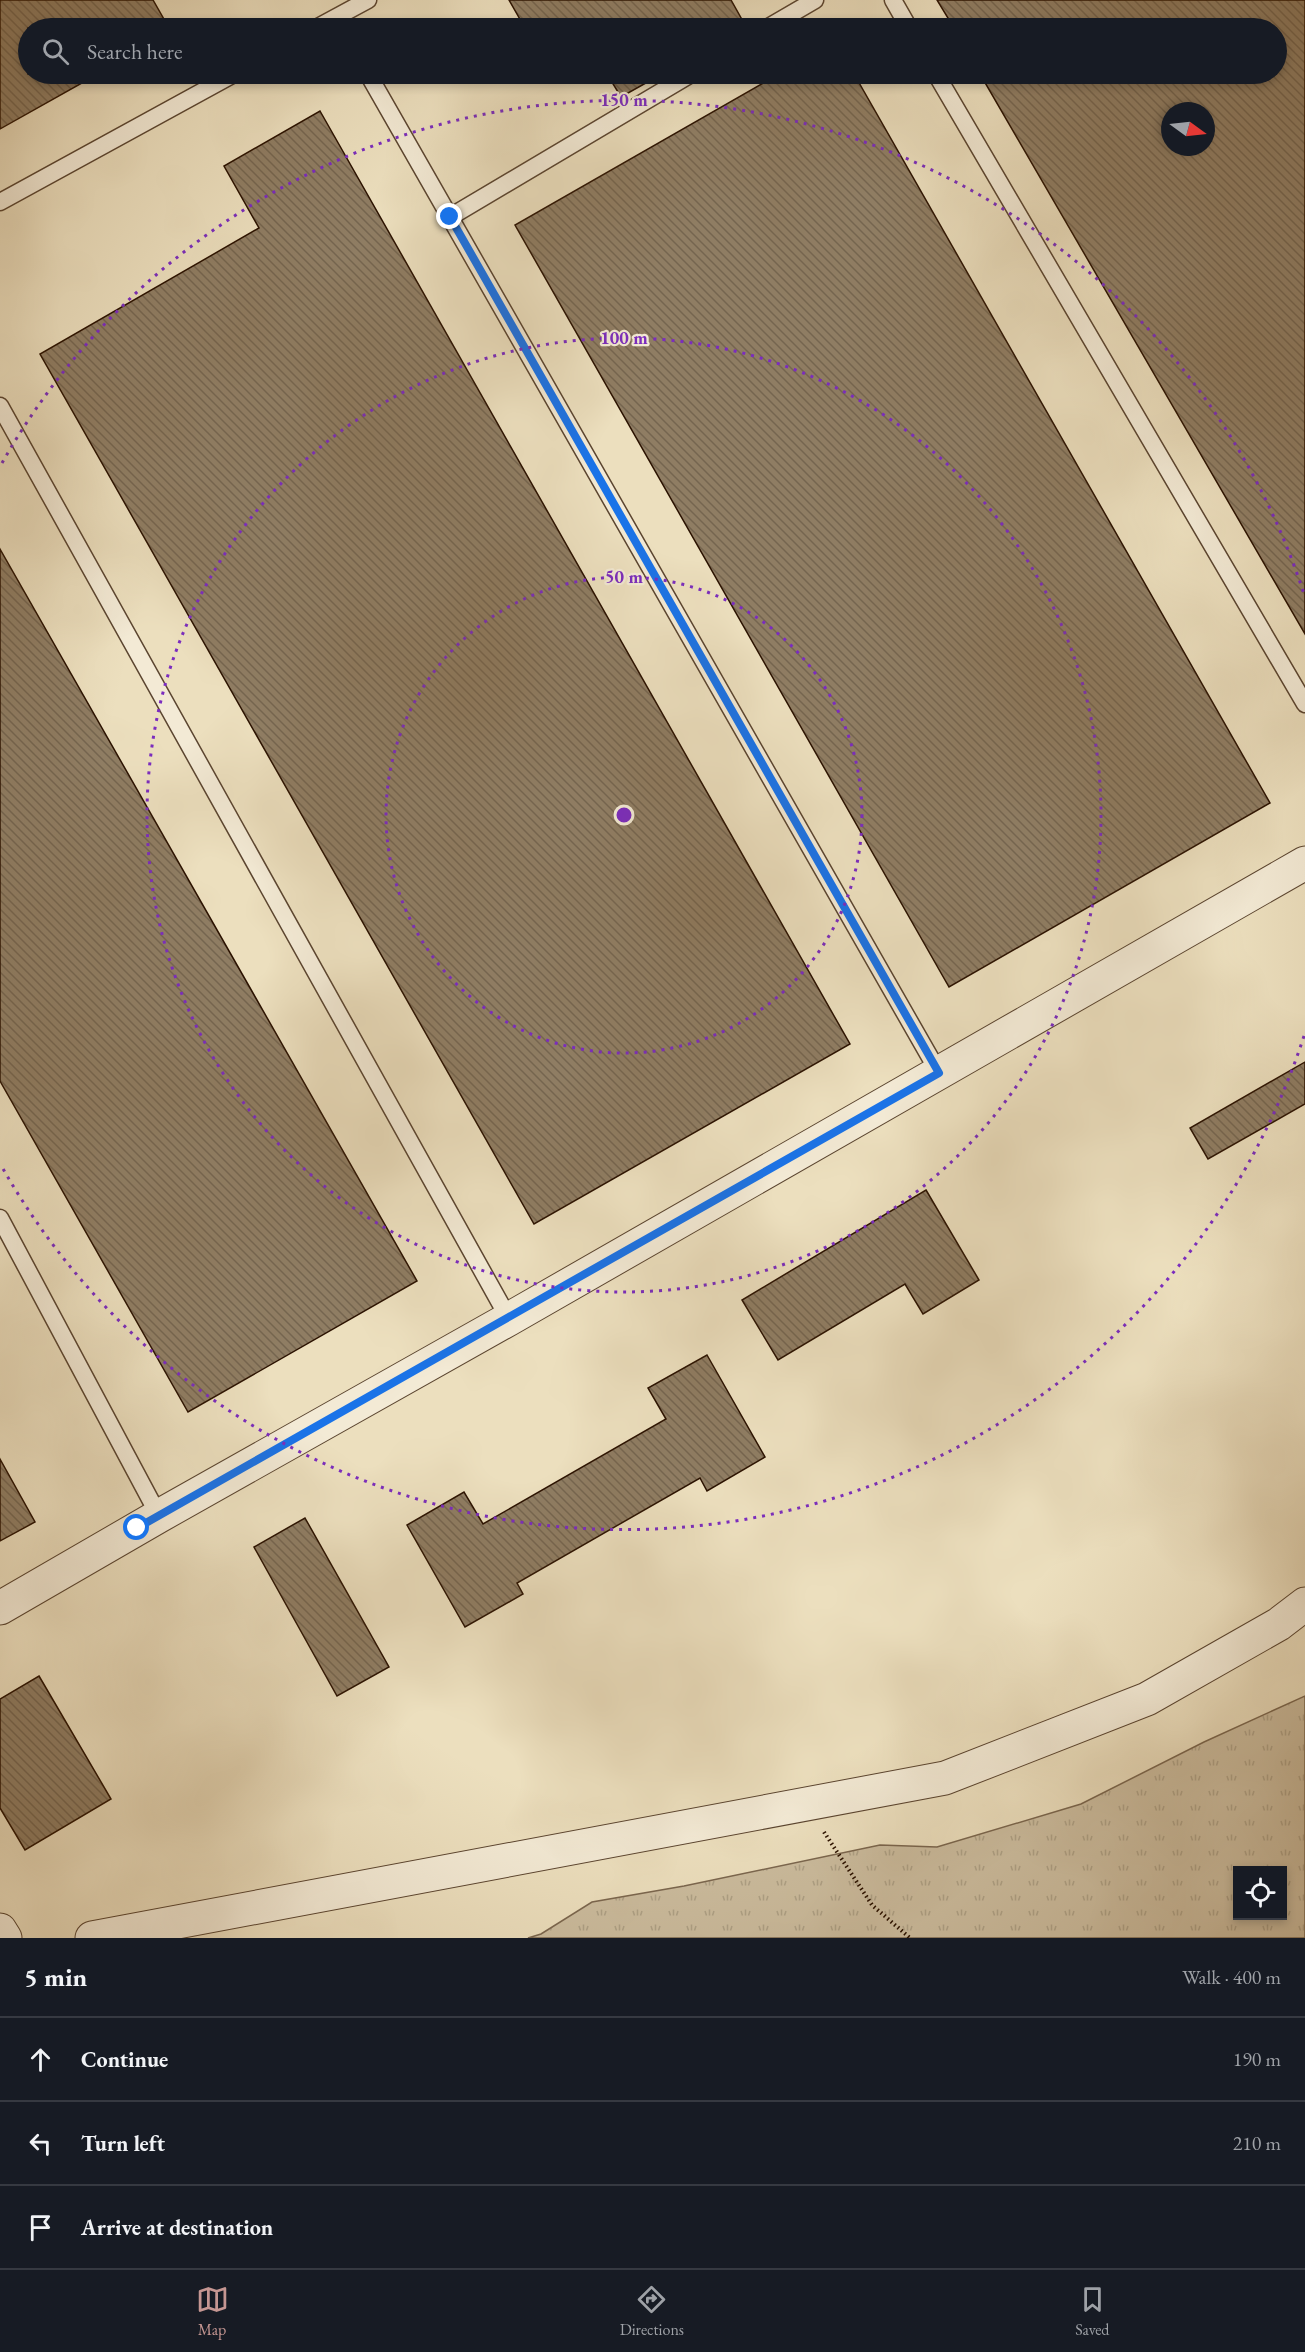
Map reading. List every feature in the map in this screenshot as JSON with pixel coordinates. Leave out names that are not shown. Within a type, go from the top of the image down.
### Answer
[{"type":"street","points":[[0,1608],[159,1515],[509,1319],[1305,863]]},
{"type":"street","points":[[92,1938],[945,1778],[1147,1699],[1279,1624],[1305,1604]]},
{"type":"street","points":[[0,1930],[5,1938]]},
{"type":"lane","points":[[346,18],[368,0]]},
{"type":"lane","points":[[784,18],[815,0]]},
{"type":"lane","points":[[893,0],[903,18]]},
{"type":"lane","points":[[0,202],[216,84]]},
{"type":"lane","points":[[375,84],[939,1073]]},
{"type":"lane","points":[[450,217],[674,84]]},
{"type":"lane","points":[[942,84],[1305,704]]},
{"type":"lane","points":[[0,406],[509,1319]]},
{"type":"lane","points":[[0,1218],[159,1515]]},
{"type":"path","points":[[806,1804],[872,1905],[910,1938]]},
{"type":"green space","points":[[1305,1696],[1305,1938],[528,1938],[541,1934],[592,1902],[684,1886],[880,1845],[937,1847],[1081,1804],[1204,1742]]},
{"type":"building","points":[[0,0],[153,0],[163,18],[18,18],[18,84],[80,84],[0,129]]},
{"type":"building","points":[[509,0],[731,0],[741,18],[519,18]]},
{"type":"building","points":[[937,0],[1305,0],[1305,634],[986,84],[1287,84],[1287,18],[948,18]]},
{"type":"building","points":[[613,84],[644,84],[621,97]]},
{"type":"building","points":[[762,84],[860,84],[1270,803],[949,987],[515,225]]},
{"type":"building","points":[[320,111],[850,1044],[534,1224],[40,354],[259,228],[224,166]]},
{"type":"building","points":[[0,549],[417,1281],[188,1412],[0,1081]]},
{"type":"building","points":[[1305,1062],[1305,1104],[1208,1159],[1190,1128]]},
{"type":"building","points":[[926,1190],[979,1280],[923,1314],[905,1284],[778,1360],[742,1300]]},
{"type":"building","points":[[707,1355],[765,1457],[707,1491],[700,1478],[517,1583],[523,1594],[465,1627],[407,1525],[464,1492],[483,1524],[666,1419],[648,1388]]},
{"type":"building","points":[[0,1459],[35,1522],[0,1541]]},
{"type":"building","points":[[305,1518],[389,1667],[337,1696],[254,1547]]},
{"type":"building","points":[[39,1676],[111,1799],[25,1850],[0,1808],[0,1699]]},
{"type":"route","points":[[137,1528],[939,1073],[450,217]]}]
